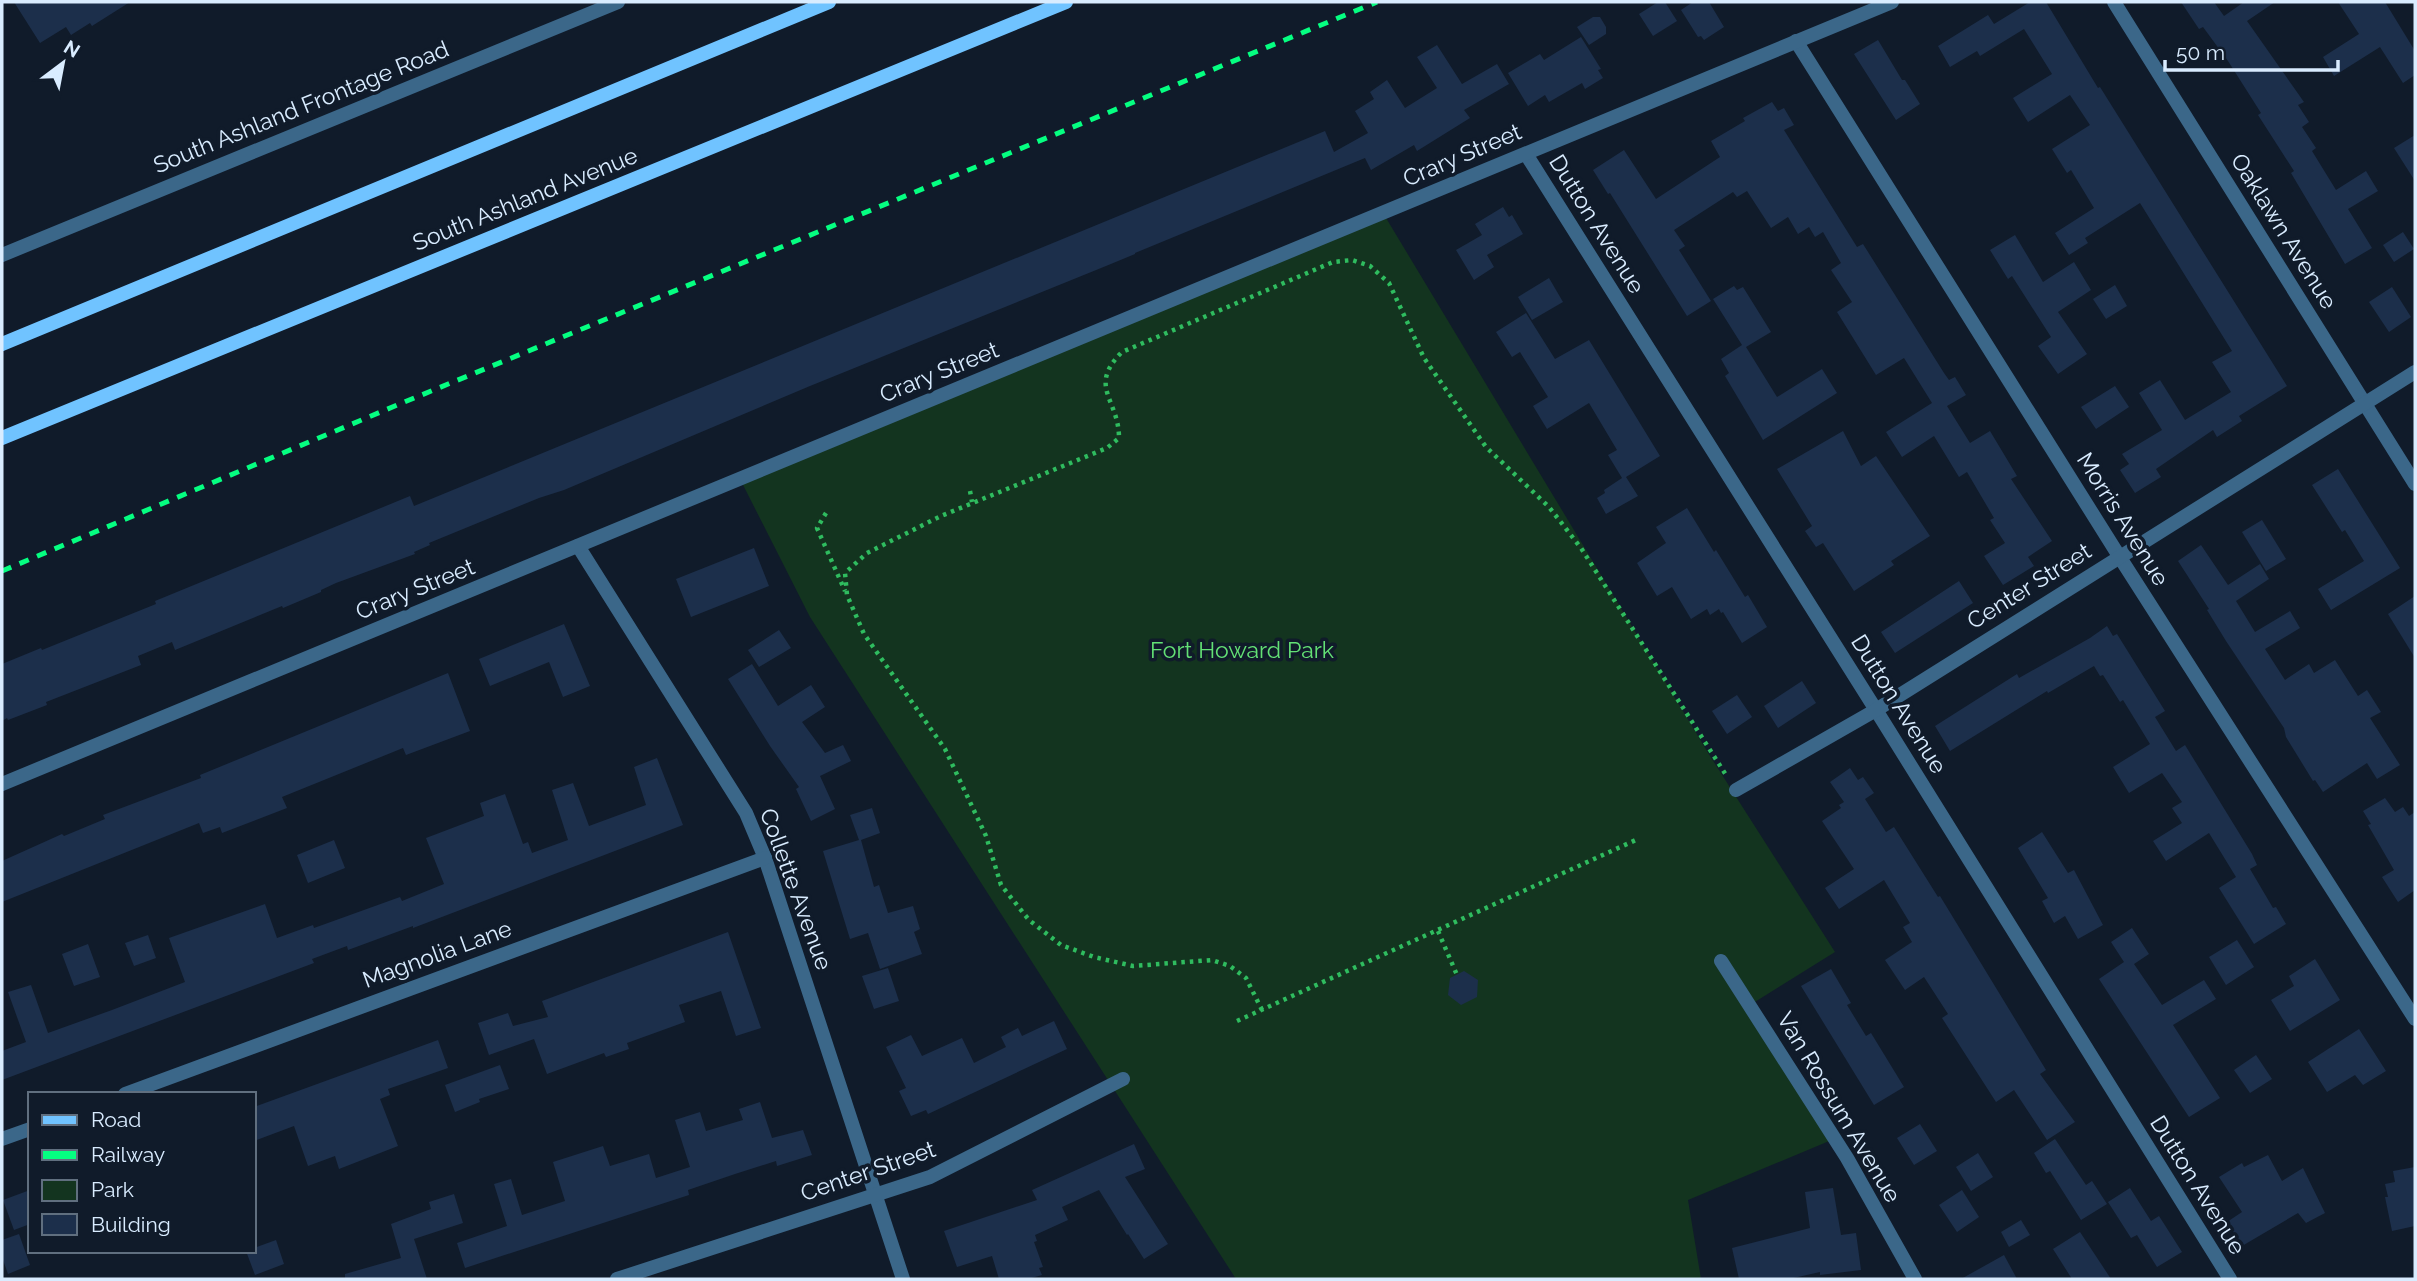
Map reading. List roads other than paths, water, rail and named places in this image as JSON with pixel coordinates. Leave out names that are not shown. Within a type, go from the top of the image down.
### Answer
[{"type":"main road","points":[[2,344],[829,2]]},
{"type":"main road","name":"South Ashland Avenue","points":[[2,438],[1066,2]]},
{"type":"street","name":"South Ashland Frontage Road","points":[[2,255],[618,2]]},
{"type":"street","name":"Crary Street","points":[[2,784],[1892,2]]},
{"type":"street","name":"Oaklawn Avenue","points":[[2114,2],[2415,484]]},
{"type":"street","name":"Morris Avenue","points":[[1796,41],[2119,556],[2415,1019]]},
{"type":"street","name":"Dutton Avenue","points":[[1525,154],[1876,710],[2230,1279]]},
{"type":"street","name":"Center Street","points":[[1736,790],[1876,710],[2415,372]]},
{"type":"street","name":"Collette Avenue","points":[[578,546],[746,813],[765,858],[902,1279]]},
{"type":"street","name":"Magnolia Lane","points":[[130,1092],[765,858]]},
{"type":"street","name":"Van Rossum Avenue","points":[[1721,961],[1847,1158],[1914,1279]]},
{"type":"street","name":"Center Street","points":[[617,1279],[930,1177],[1123,1079]]},
{"type":"street","points":[[2,1139],[28,1130]]},
{"type":"railway","points":[[2,571],[402,403],[1377,2]]},
{"type":"park label","name":"Fort Howard Park","points":[[1242,650]]}]
